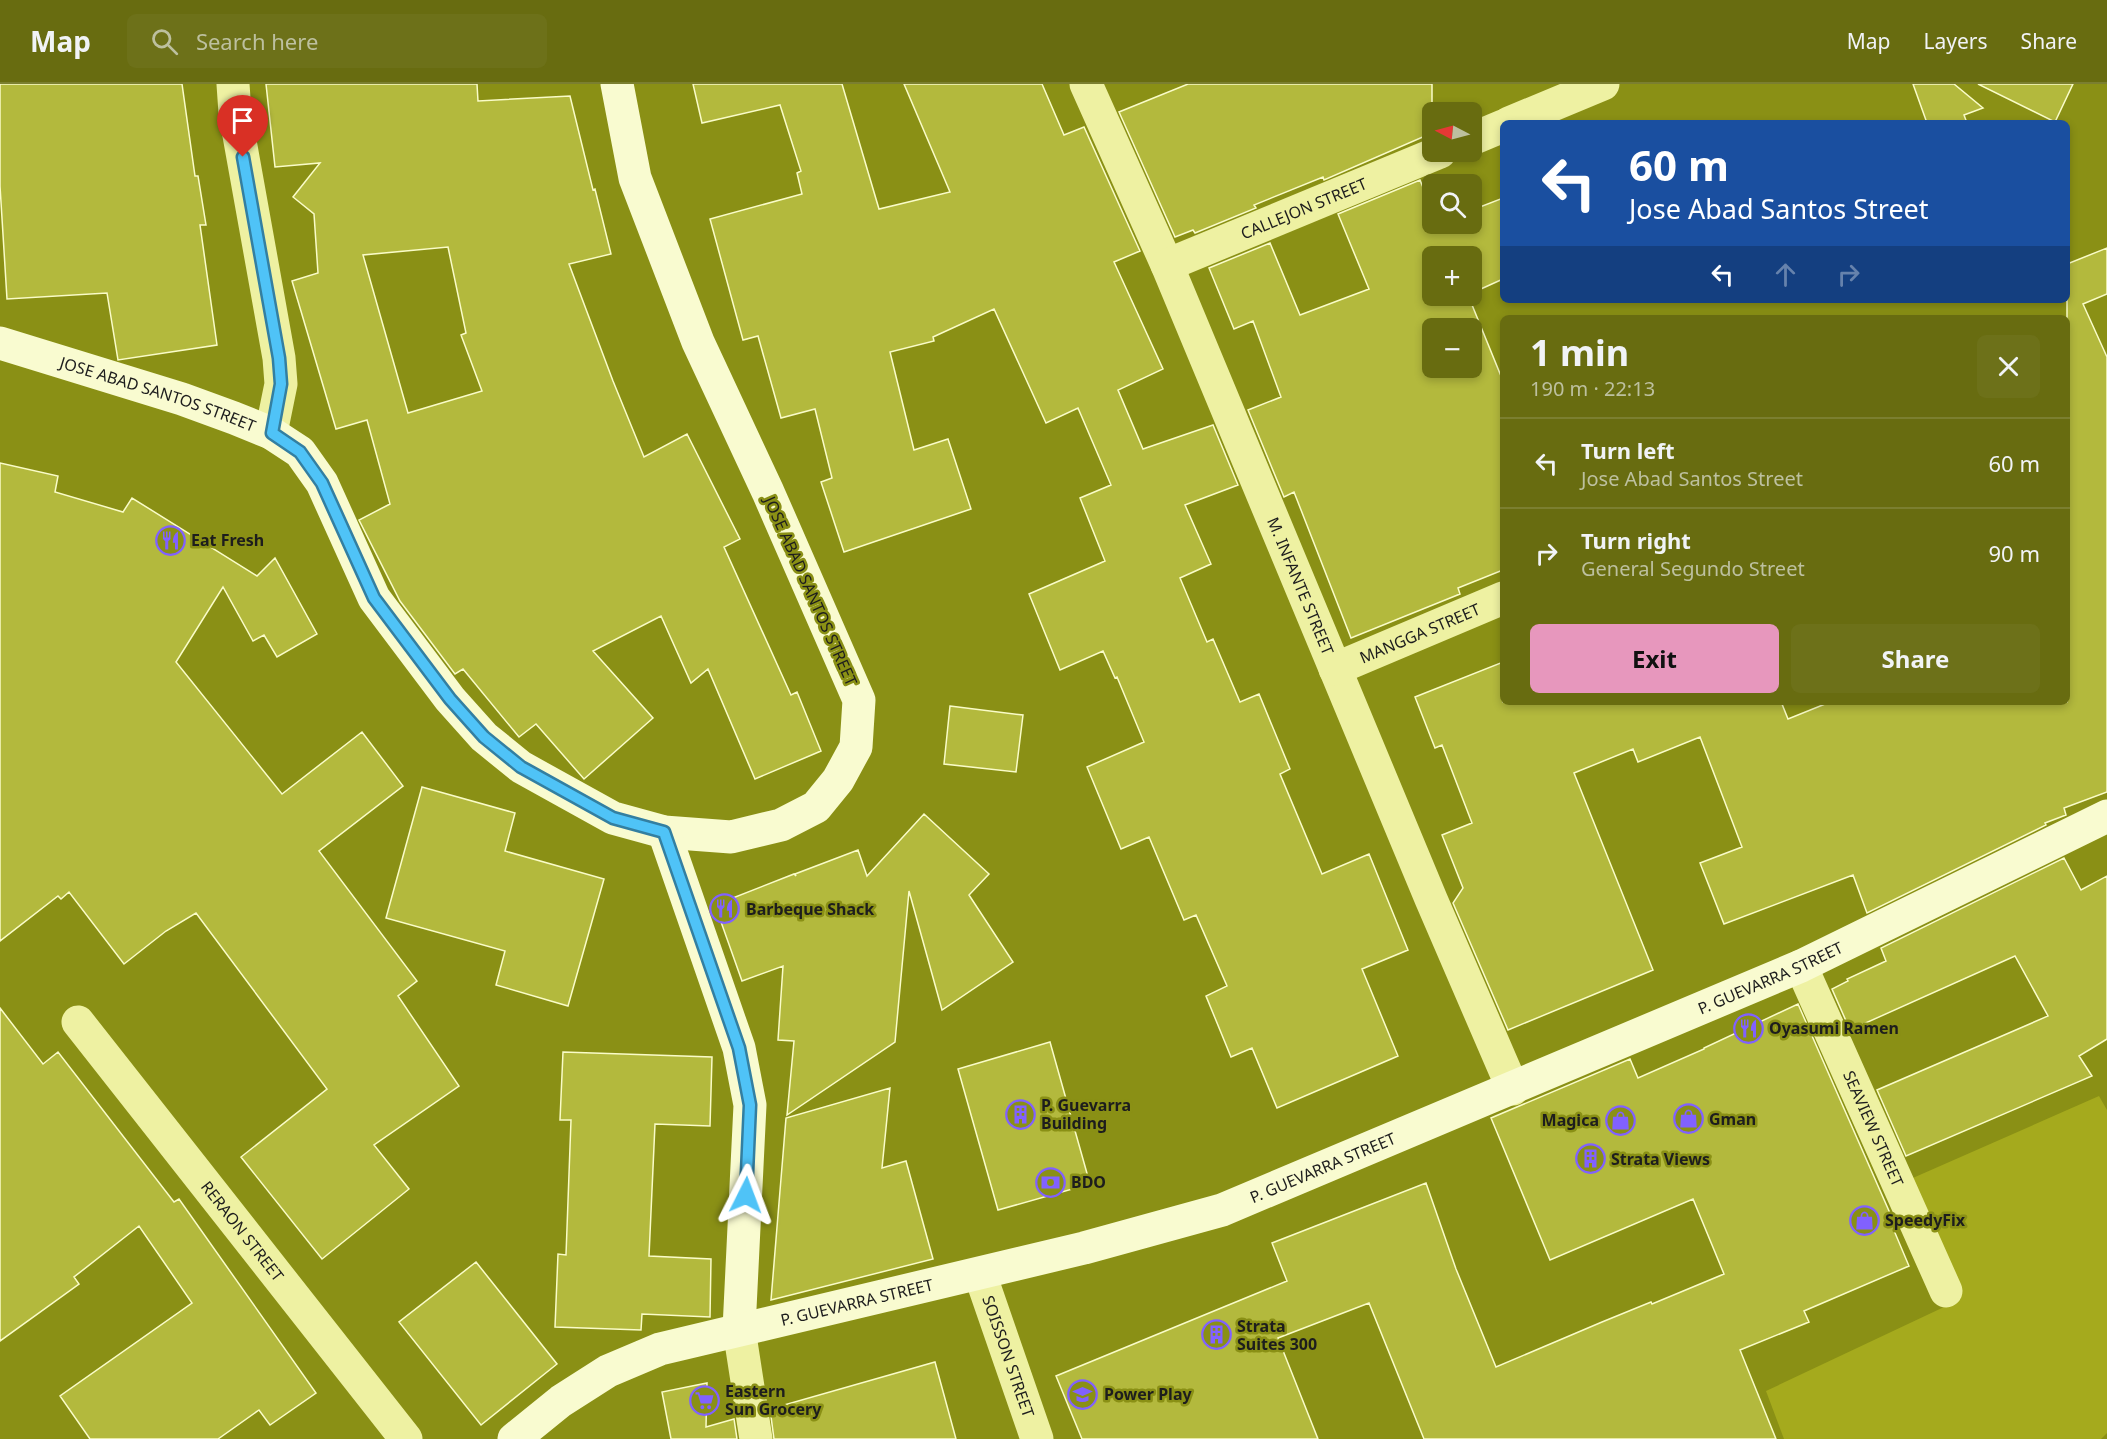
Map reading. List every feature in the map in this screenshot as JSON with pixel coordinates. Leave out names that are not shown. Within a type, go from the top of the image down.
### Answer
[{"type":"street","points":[[233,84],[235,113],[279,358],[281,384],[272,433]]},
{"type":"street","name":"JOSE ABAD SANTOS STREET","points":[[0,343],[182,399],[272,433],[300,452],[322,483],[374,598],[450,699],[484,737],[521,767],[613,818],[664,832],[731,837],[781,825],[816,807],[838,780],[856,747],[859,700],[768,492],[698,342],[636,178],[617,84]]},
{"type":"street","name":"M. INFANTE STREET","points":[[1086,84],[1167,265],[1513,1089]]},
{"type":"street","points":[[1516,120],[1603,84]]},
{"type":"street","points":[[1482,135],[1500,127]]},
{"type":"street","name":"CALLEJON STREET","points":[[1167,265],[1422,159]]},
{"type":"street","name":"MANGGA STREET","points":[[1335,669],[1500,599]]},
{"type":"street","name":"P. GUEVARRA STREET","points":[[514,1439],[561,1401],[608,1371],[660,1348],[980,1274],[1222,1210],[1801,966],[2107,816]]},
{"type":"street","points":[[664,832],[739,1048],[750,1105],[739,1329],[756,1439]]},
{"type":"street","name":"SEAVIEW STREET","points":[[1801,966],[1946,1291]]},
{"type":"street","name":"RERAON STREET","points":[[78,1022],[406,1439]]},
{"type":"street","name":"SOISSON STREET","points":[[980,1274],[1037,1439]]},
{"type":"shaded area","points":[[2099,1096],[2107,1110],[2107,1433],[2101,1439],[1784,1439],[1766,1391],[1961,1299],[1906,1181]]},
{"type":"building","points":[[0,84],[182,84],[195,176],[198,176],[206,225],[200,225],[217,345],[118,360],[107,293],[7,299],[0,186]]},
{"type":"building","points":[[266,84],[477,84],[478,101],[570,96],[611,254],[569,264],[613,381],[644,457],[687,434],[740,539],[724,547],[791,695],[797,692],[821,751],[755,779],[708,669],[691,683],[661,616],[593,651],[653,718],[584,779],[536,724],[519,737],[463,669],[455,674],[400,601],[359,520],[390,504],[367,420],[336,429],[292,281],[318,273],[314,214],[293,197],[320,163],[275,167]],"holes":[[[448,247],[466,333],[461,335],[482,391],[408,413],[363,255]]]},
{"type":"building","points":[[693,84],[842,84],[879,209],[950,192],[904,84],[1042,84],[1064,135],[1084,127],[1140,251],[1114,262],[1163,369],[1118,390],[1143,449],[1213,425],[1238,485],[1185,505],[1211,564],[1180,578],[1207,642],[1213,639],[1240,702],[1259,694],[1290,769],[1280,774],[1322,874],[1369,854],[1408,950],[1362,969],[1398,1056],[1277,1108],[1252,1048],[1231,1057],[1206,996],[1227,986],[1196,915],[1184,920],[1149,837],[1121,849],[1087,767],[1144,742],[1117,677],[1115,678],[1103,651],[1060,670],[1029,594],[1105,561],[1080,498],[1111,485],[1078,408],[1046,423],[994,309],[933,337],[934,341],[890,352],[914,450],[948,439],[971,509],[844,552],[821,482],[832,478],[815,409],[781,418],[758,336],[743,340],[710,219],[802,194],[797,173],[801,171],[780,105],[702,123]]},
{"type":"building","points":[[1188,84],[1432,84],[1432,102],[1422,102],[1422,137],[1324,180],[1323,177],[1254,205],[1256,208],[1195,233],[1193,230],[1175,237],[1119,112]]},
{"type":"building","points":[[1913,84],[1954,84],[1983,108],[1964,115],[1966,120],[1926,120]]},
{"type":"building","points":[[1978,84],[2073,84],[2056,120],[2051,120]]},
{"type":"building","points":[[1420,180],[1422,185],[1422,234],[1482,234],[1482,206],[1500,199],[1500,280],[1482,288],[1482,246],[1422,246],[1422,306],[1472,306],[1477,318],[1422,318],[1422,378],[1482,378],[1482,329],[1500,374],[1500,571],[1458,588],[1460,594],[1351,638],[1294,492],[1284,497],[1248,410],[1281,397],[1253,321],[1234,329],[1209,268],[1270,243],[1300,315],[1369,289],[1338,214]]},
{"type":"building","points":[[2107,248],[2107,294],[2083,304],[2107,357],[2107,792],[2064,808],[2066,815],[2045,823],[2046,825],[1867,913],[1853,875],[1724,924],[1700,863],[1742,847],[1700,737],[1638,762],[1633,749],[1574,773],[1653,970],[1508,1030],[1453,903],[1463,888],[1442,835],[1472,823],[1442,745],[1435,748],[1415,697],[1500,663],[1500,705],[1782,705],[1788,719],[1823,705],[2070,705],[2070,315],[2067,315],[2067,303],[2070,303],[2070,263]]},
{"type":"building","points":[[0,463],[58,476],[55,492],[123,512],[132,498],[257,576],[275,558],[317,634],[277,657],[264,635],[253,641],[223,587],[176,662],[282,794],[362,732],[403,786],[319,851],[417,981],[398,996],[459,1086],[374,1145],[409,1189],[322,1259],[241,1157],[327,1089],[196,913],[166,931],[124,964],[69,892],[61,899],[58,896],[0,941]]},
{"type":"building","points":[[950,706],[1023,715],[1016,772],[944,764]]},
{"type":"building","points":[[422,787],[515,813],[505,851],[604,879],[568,1006],[496,985],[505,951],[386,918]]},
{"type":"building","points":[[924,814],[989,874],[969,895],[1013,962],[942,1010],[909,891],[895,1042],[787,1115],[794,1041],[778,1040],[783,966],[742,981],[715,905],[794,874],[796,876],[795,874],[858,850],[867,876]]},
{"type":"building","points":[[2064,858],[2081,890],[2107,876],[2107,1039],[2079,1056],[2092,1076],[1906,1156],[1877,1090],[2048,1016],[2015,956],[1850,1030],[1832,989],[1848,981],[1847,979],[1886,961],[1881,948]]},
{"type":"building","points":[[1798,1004],[1893,1220],[1890,1221],[1909,1266],[1804,1311],[1809,1322],[1740,1350],[1776,1439],[1424,1439],[1369,1303],[1278,1338],[1318,1439],[1082,1439],[1056,1376],[1287,1281],[1272,1243],[1426,1183],[1456,1269],[1496,1367],[1724,1274],[1693,1199],[1550,1260],[1491,1118],[1630,1059],[1638,1078]]},
{"type":"building","points":[[0,1008],[43,1064],[58,1052],[174,1202],[179,1199],[316,1393],[270,1425],[259,1410],[218,1439],[90,1439],[60,1396],[192,1303],[139,1226],[74,1277],[79,1284],[0,1341]]},
{"type":"building","name":"P. Guevarra Building","points":[[1050,1042],[1090,1184],[998,1210],[958,1069]]},
{"type":"building","points":[[563,1052],[712,1057],[710,1126],[655,1124],[649,1256],[711,1259],[710,1317],[642,1314],[641,1330],[555,1327],[558,1254],[566,1255],[571,1120],[560,1120]]},
{"type":"building","points":[[890,1088],[882,1168],[906,1161],[933,1259],[771,1300],[786,1118]]},
{"type":"building","points":[[476,1262],[557,1364],[481,1425],[399,1322]]},
{"type":"building","points":[[935,1362],[956,1439],[774,1439],[770,1409]]},
{"type":"building","points":[[707,1383],[706,1427],[734,1419],[737,1439],[671,1439],[662,1392]]},
{"type":"place","name":"Eat Fresh","points":[[170,540]]},
{"type":"place","name":"Barbeque Shack","points":[[725,909]]},
{"type":"place","name":"Oyasumi Ramen","points":[[1748,1028]]},
{"type":"place","name":"P. Guevarra Building","points":[[1020,1114]]},
{"type":"place","name":"Gman","points":[[1688,1119]]},
{"type":"place","name":"Magica","points":[[1620,1120]]},
{"type":"place","name":"Strata Views","points":[[1590,1159]]},
{"type":"place","name":"BDO","points":[[1050,1182]]},
{"type":"place","name":"SpeedyFix","points":[[1864,1220]]},
{"type":"place","name":"Strata Suites 300","points":[[1216,1335]]},
{"type":"place","name":"Power Play","points":[[1083,1394]]},
{"type":"place","name":"Eastern Sun Grocery","points":[[704,1400]]},
{"type":"route","points":[[243,157],[279,358],[281,384],[272,433],[300,452],[322,483],[374,598],[450,699],[484,737],[521,767],[550,785],[613,818],[664,832],[739,1048],[750,1105],[746,1195]]}]
